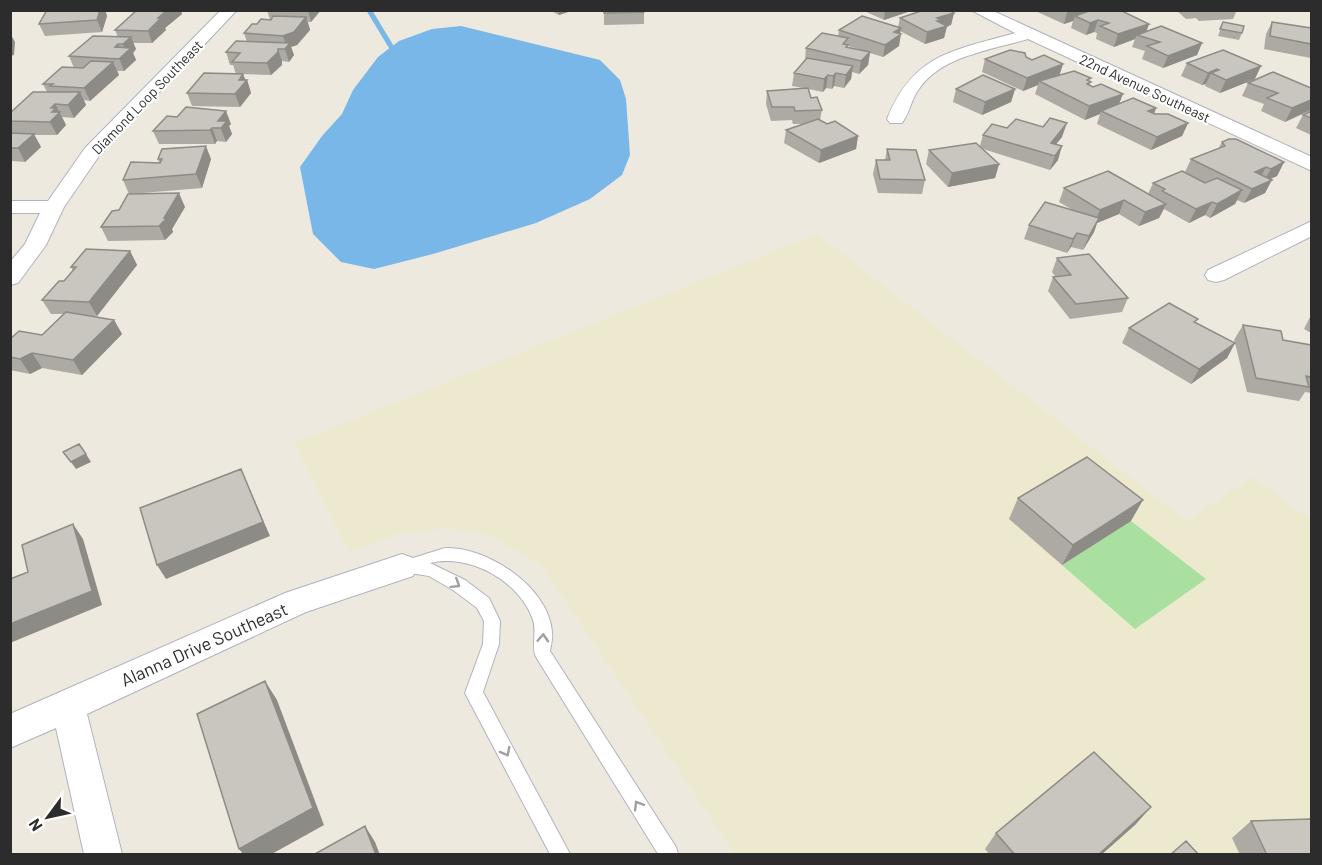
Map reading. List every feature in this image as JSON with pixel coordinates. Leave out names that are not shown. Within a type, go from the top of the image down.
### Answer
[{"type":"street","name":"Diamond Loop Southeast","points":[[10,278],[35,245],[54,207],[92,153],[230,10]]},
{"type":"street","name":"22nd Avenue Southeast","points":[[978,10],[1311,165]]},
{"type":"street","points":[[896,119],[905,95],[919,78],[928,72],[955,57],[1028,34]]},
{"type":"street","points":[[10,207],[54,207]]},
{"type":"street","points":[[1216,275],[1311,227]]},
{"type":"street","name":"Alanna Drive Southeast","points":[[10,732],[296,602],[402,567]]},
{"type":"street","points":[[68,705],[103,855]]},
{"type":"lane","points":[[402,567],[432,556],[453,554],[486,564],[511,577],[535,604],[544,629],[542,652],[669,855]]},
{"type":"lane","points":[[402,567],[432,570],[459,585],[483,603],[492,621],[491,644],[474,693],[560,855]]},
{"type":"shaded area","points":[[817,234],[1187,521],[1253,477],[1311,520],[1311,854],[735,854],[541,565],[491,536],[446,528],[398,534],[349,552],[294,443]]},
{"type":"green space","points":[[1131,521],[1206,579],[1135,629],[1062,565]]},
{"type":"water","points":[[461,26],[600,60],[620,80],[626,99],[630,155],[622,175],[590,199],[536,223],[374,269],[341,262],[313,234],[300,167],[322,136],[342,114],[353,90],[378,57],[399,41],[432,29]]},
{"type":"building","points":[[47,10],[100,10],[97,20],[39,24]]},
{"type":"building","points":[[137,10],[167,10],[148,31],[115,30]]},
{"type":"building","points":[[604,10],[644,10],[644,12],[604,13]]},
{"type":"building","points":[[924,10],[949,10],[954,13],[937,18],[941,20],[937,21],[947,26],[927,32],[900,18]]},
{"type":"building","points":[[1092,10],[1120,10],[1149,24],[1118,34],[1100,26],[1109,23],[1098,20],[1090,23],[1075,16]]},
{"type":"building","points":[[273,16],[306,17],[294,32],[283,36],[244,33],[252,24],[257,24],[261,19],[271,20]]},
{"type":"building","points":[[862,16],[901,28],[894,32],[901,34],[885,45],[839,30]]},
{"type":"building","points":[[1223,22],[1244,26],[1242,33],[1220,29]]},
{"type":"building","points":[[1272,22],[1311,28],[1311,44],[1270,36]]},
{"type":"building","points":[[1161,26],[1202,43],[1168,56],[1147,46],[1160,42],[1137,35]]},
{"type":"building","points":[[822,33],[848,38],[843,44],[848,45],[846,47],[870,52],[861,61],[806,48]]},
{"type":"building","points":[[93,36],[131,37],[115,47],[131,48],[119,59],[69,56]]},
{"type":"building","points":[[236,41],[290,43],[285,49],[278,49],[278,52],[267,63],[232,62],[240,53],[226,52]]},
{"type":"building","points":[[1010,50],[1025,53],[1026,57],[1032,60],[1044,55],[1063,64],[1027,78],[985,59]]},
{"type":"building","points":[[1223,50],[1261,66],[1226,80],[1211,73],[1219,70],[1217,69],[1208,73],[1187,63]]},
{"type":"building","points":[[807,58],[853,66],[846,75],[836,73],[824,79],[794,73]]},
{"type":"building","points":[[91,61],[113,62],[84,88],[43,84],[62,67],[83,68]]},
{"type":"building","points":[[1074,71],[1091,78],[1087,80],[1091,82],[1087,84],[1093,87],[1101,84],[1123,94],[1089,106],[1039,81]]},
{"type":"building","points":[[1273,72],[1311,88],[1311,100],[1292,108],[1267,98],[1278,93],[1248,83]]},
{"type":"building","points":[[204,73],[243,74],[239,80],[247,80],[235,94],[187,93]]},
{"type":"building","points":[[983,75],[1015,89],[985,102],[956,89]]},
{"type":"building","points":[[808,88],[811,98],[817,97],[822,110],[795,111],[794,107],[772,107],[767,91]]},
{"type":"building","points":[[33,92],[80,92],[68,105],[55,104],[51,108],[56,108],[52,112],[60,112],[50,122],[10,121],[10,113]]},
{"type":"building","points":[[1133,98],[1156,108],[1148,111],[1155,114],[1168,114],[1188,123],[1157,137],[1101,111]]},
{"type":"building","points":[[186,107],[226,111],[218,121],[227,121],[221,128],[210,130],[153,131],[167,116],[177,117]]},
{"type":"building","points":[[1311,111],[1311,118],[1303,115]]},
{"type":"building","points":[[1050,118],[1067,123],[1051,143],[1062,146],[1055,156],[983,135],[992,124],[1007,128],[1016,119],[1043,127]]},
{"type":"building","points":[[818,119],[827,124],[835,121],[858,136],[821,150],[786,130]]},
{"type":"building","points":[[10,133],[34,134],[18,148],[10,148]]},
{"type":"building","points":[[1236,139],[1284,162],[1271,169],[1266,167],[1255,172],[1272,180],[1252,189],[1191,159],[1225,146],[1222,142]]},
{"type":"building","points":[[976,143],[999,164],[952,173],[929,150]]},
{"type":"building","points":[[206,146],[196,174],[123,180],[131,162],[160,163],[162,159],[158,159],[162,149]]},
{"type":"building","points":[[887,149],[916,150],[925,180],[880,179],[876,160],[890,160]]},
{"type":"building","points":[[1108,171],[1166,204],[1145,212],[1124,200],[1100,210],[1064,188]]},
{"type":"building","points":[[1182,171],[1205,183],[1217,178],[1242,190],[1217,204],[1212,202],[1196,209],[1162,191],[1165,189],[1153,183]]},
{"type":"building","points":[[179,193],[164,218],[167,218],[159,226],[101,227],[112,211],[119,210],[128,194]]},
{"type":"building","points":[[1045,202],[1099,218],[1089,236],[1077,233],[1073,239],[1029,225]]},
{"type":"building","points":[[86,249],[130,251],[89,302],[42,300],[59,281],[64,281],[76,267],[71,267]]},
{"type":"building","points":[[1089,254],[1128,298],[1076,304],[1053,277],[1071,275],[1057,258]]},
{"type":"building","points":[[1169,303],[1198,319],[1194,322],[1235,343],[1199,369],[1129,328]]},
{"type":"building","points":[[66,312],[114,320],[73,360],[32,353],[20,359],[10,357],[10,339],[19,331],[42,335]]},
{"type":"building","points":[[1243,325],[1281,331],[1283,340],[1311,345],[1311,377],[1306,376],[1309,387],[1256,378]]},
{"type":"building","points":[[79,444],[86,454],[71,462],[63,452]]},
{"type":"building","points":[[1087,457],[1143,500],[1073,545],[1018,498]]},
{"type":"building","points":[[241,469],[263,522],[157,565],[140,508]]},
{"type":"building","points":[[73,524],[92,591],[10,624],[10,579],[28,572],[22,545]]},
{"type":"building","points":[[265,681],[313,808],[239,849],[197,714]]},
{"type":"building","points":[[1094,752],[1151,807],[1098,855],[1015,855],[996,833]]},
{"type":"building","points":[[1311,819],[1311,855],[1267,855],[1251,821]]},
{"type":"building","points":[[365,826],[376,855],[313,855]]},
{"type":"building","points":[[1186,841],[1199,855],[1170,855]]},
{"type":"waterway","points":[[369,10],[392,48],[391,62]]}]
